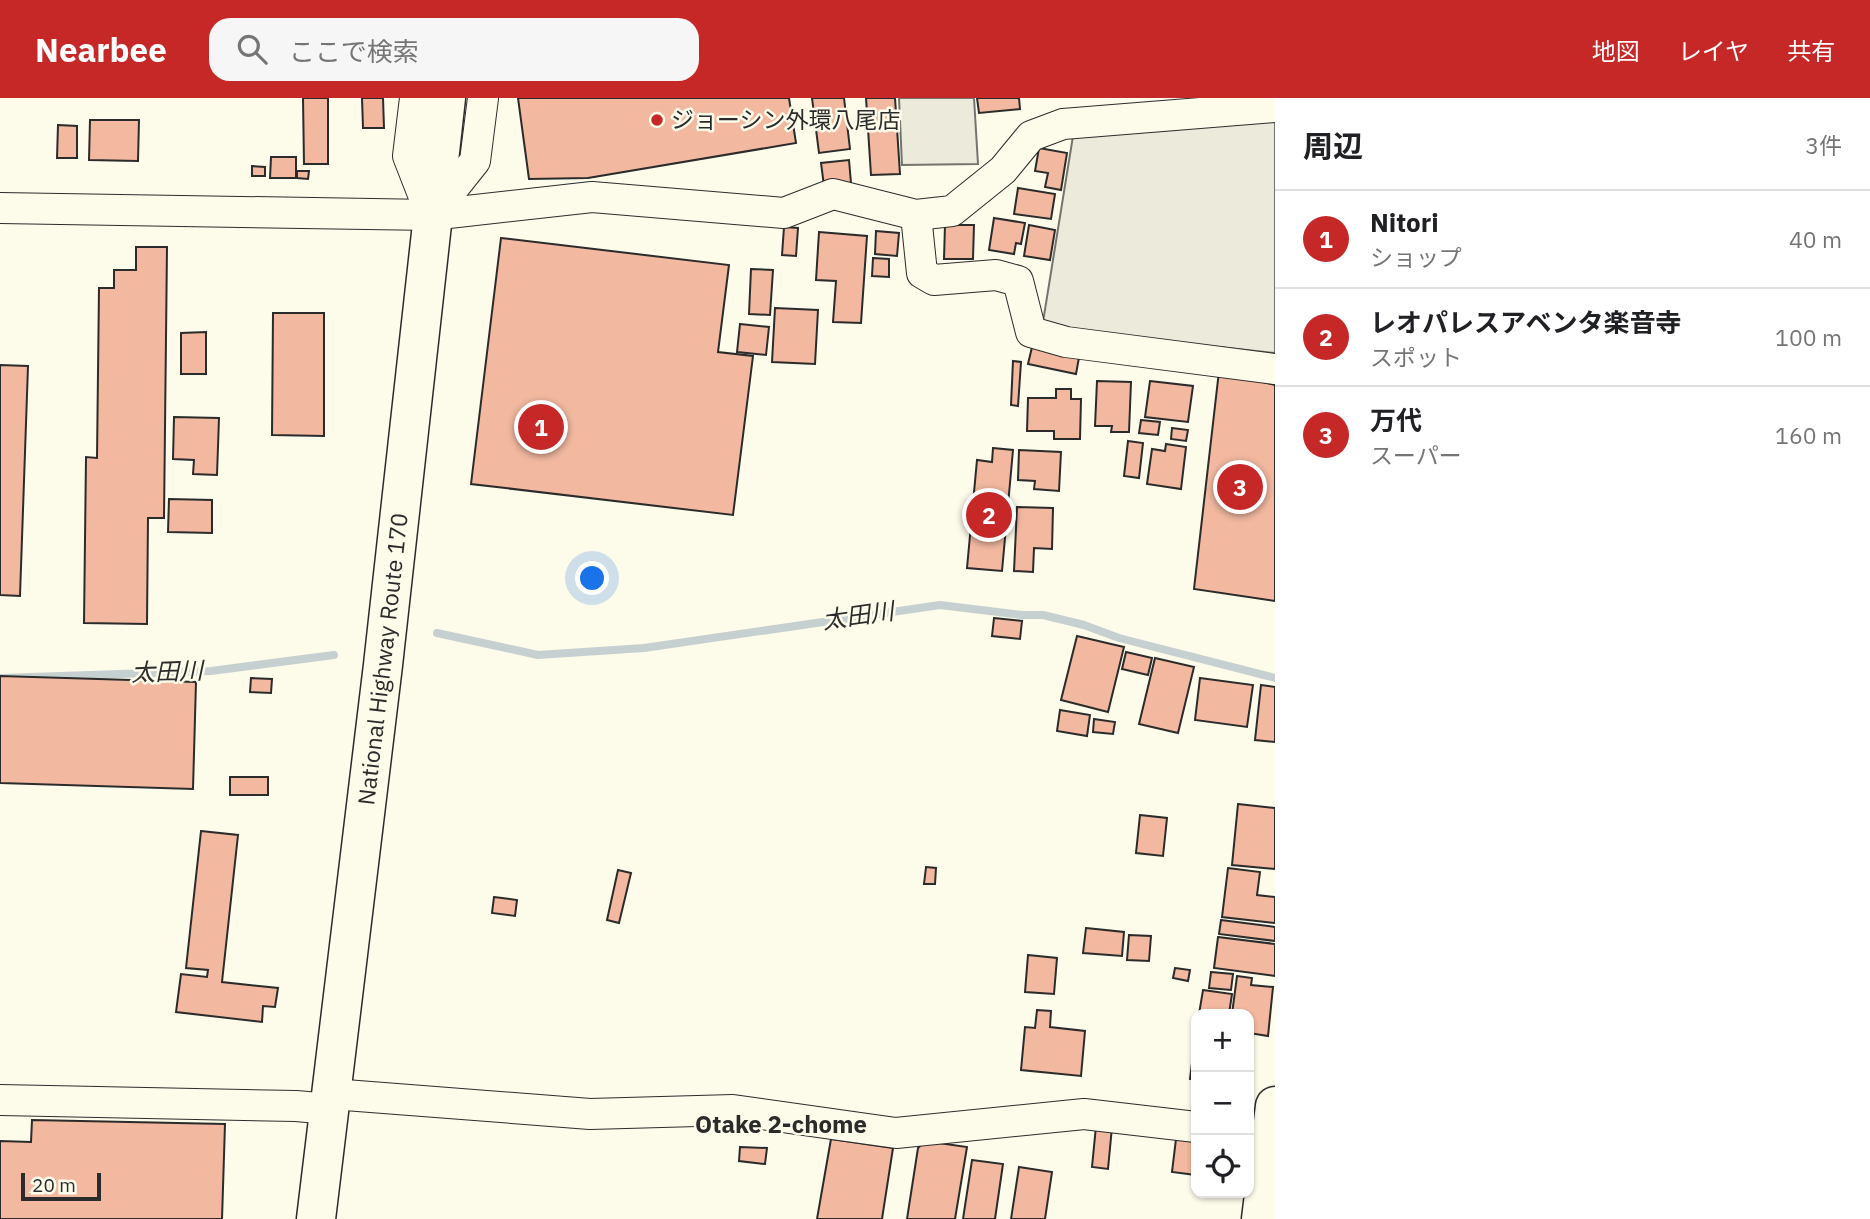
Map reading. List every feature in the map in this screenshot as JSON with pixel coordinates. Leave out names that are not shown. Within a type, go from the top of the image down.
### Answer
[{"type":"highway","name":"National Highway Route 170","points":[[316,1219],[385,651],[446,98]]},
{"type":"highway","points":[[1261,1219],[1268,1128]]},
{"type":"street","points":[[415,98],[408,156],[431,215]]},
{"type":"street","points":[[431,215],[475,161],[483,98]]},
{"type":"street","points":[[0,208],[431,215],[592,197],[784,213],[833,194],[916,215],[952,211],[1003,170],[1031,136],[1063,124],[1275,107]]},
{"type":"street","points":[[916,215],[922,273],[934,280],[996,275],[1018,281],[1031,332],[1066,342],[1275,369]]},
{"type":"street","points":[[0,1100],[331,1102],[590,1114],[733,1110],[896,1133],[1084,1114],[1191,1127]]},
{"type":"shaded area","points":[[899,98],[974,98],[978,164],[902,165]]},
{"type":"shaded area","points":[[1275,118],[1275,353],[1042,328],[1073,136]]},
{"type":"building","points":[[303,98],[328,98],[328,164],[304,164]]},
{"type":"building","points":[[362,98],[383,98],[384,128],[363,128]]},
{"type":"building","name":"ジョーシン外環八尾店","points":[[518,98],[789,98],[796,143],[588,178],[529,179]]},
{"type":"building","points":[[812,98],[844,98],[850,149],[819,153]]},
{"type":"building","points":[[866,98],[895,98],[900,174],[871,175]]},
{"type":"building","points":[[977,98],[1019,98],[1020,109],[979,113]]},
{"type":"building","points":[[90,120],[139,120],[138,161],[89,160]]},
{"type":"building","points":[[58,125],[77,126],[77,158],[57,158]]},
{"type":"building","points":[[1039,148],[1067,153],[1061,190],[1045,187],[1048,173],[1035,171]]},
{"type":"building","points":[[271,157],[296,157],[296,178],[270,178]]},
{"type":"building","points":[[849,160],[851,183],[824,186],[821,163]]},
{"type":"building","points":[[252,166],[265,167],[265,176],[252,176]]},
{"type":"building","points":[[297,171],[309,171],[308,179],[297,178]]},
{"type":"building","points":[[1018,188],[1055,194],[1051,219],[1014,214]]},
{"type":"building","points":[[994,218],[1025,223],[1021,244],[1016,243],[1014,254],[989,250]]},
{"type":"building","points":[[945,225],[974,225],[973,259],[944,259]]},
{"type":"building","points":[[1029,225],[1055,230],[1050,260],[1024,256]]},
{"type":"building","points":[[784,227],[798,228],[796,256],[782,255]]},
{"type":"building","points":[[876,231],[899,233],[897,256],[875,254]]},
{"type":"building","points":[[819,232],[867,236],[861,323],[833,322],[836,281],[816,280]]},
{"type":"building","points":[[501,238],[729,265],[718,352],[753,356],[733,515],[471,484]]},
{"type":"building","points":[[136,247],[167,247],[164,518],[148,518],[147,624],[84,623],[86,457],[97,458],[99,288],[114,288],[114,270],[136,270]]},
{"type":"building","points":[[873,258],[889,259],[889,277],[872,276]]},
{"type":"building","points":[[751,269],[773,270],[770,315],[749,314]]},
{"type":"building","points":[[775,308],[818,310],[815,364],[772,362]]},
{"type":"building","points":[[273,313],[324,313],[324,436],[272,435]]},
{"type":"building","points":[[740,324],[769,327],[766,355],[737,352]]},
{"type":"building","points":[[206,332],[206,374],[181,374],[181,333]]},
{"type":"building","points":[[1033,343],[1080,352],[1076,374],[1028,364]]},
{"type":"building","points":[[1013,361],[1021,362],[1018,406],[1011,405]]},
{"type":"building","points":[[0,365],[28,366],[20,596],[0,595]]},
{"type":"building","points":[[1219,371],[1275,385],[1275,601],[1194,589]]},
{"type":"building","points":[[1097,381],[1131,382],[1129,432],[1111,432],[1112,426],[1095,426]]},
{"type":"building","points":[[1150,381],[1193,386],[1188,422],[1145,417]]},
{"type":"building","points":[[1056,389],[1071,389],[1071,399],[1081,399],[1080,439],[1054,439],[1054,431],[1027,431],[1028,398],[1056,398]]},
{"type":"building","points":[[174,417],[219,418],[217,475],[193,474],[194,460],[173,459]]},
{"type":"building","points":[[1141,420],[1160,422],[1158,435],[1139,433]]},
{"type":"building","points":[[1172,428],[1188,430],[1186,441],[1171,439]]},
{"type":"building","points":[[1128,441],[1143,443],[1139,478],[1124,476]]},
{"type":"building","points":[[1166,444],[1186,447],[1181,489],[1147,484],[1152,449],[1165,451]]},
{"type":"building","points":[[993,448],[1013,450],[1002,571],[967,568],[977,460],[992,462]]},
{"type":"building","points":[[1019,450],[1061,452],[1059,491],[1034,489],[1035,481],[1018,480]]},
{"type":"building","points":[[169,499],[212,500],[212,533],[168,532]]},
{"type":"building","points":[[1017,507],[1053,508],[1052,549],[1034,548],[1033,572],[1014,571]]},
{"type":"building","points":[[994,618],[1022,621],[1020,639],[992,636]]},
{"type":"building","points":[[1077,636],[1124,647],[1108,712],[1061,700]]},
{"type":"building","points":[[1126,652],[1152,658],[1148,675],[1122,669]]},
{"type":"building","points":[[1155,658],[1194,667],[1178,733],[1139,724]]},
{"type":"building","points":[[0,676],[196,682],[193,789],[0,783]]},
{"type":"building","points":[[251,678],[272,679],[271,693],[250,692]]},
{"type":"building","points":[[1200,678],[1253,685],[1247,727],[1195,720]]},
{"type":"building","points":[[1261,685],[1275,687],[1275,742],[1255,740]]},
{"type":"building","points":[[1060,710],[1090,715],[1087,736],[1057,731]]},
{"type":"building","points":[[1094,719],[1115,722],[1113,734],[1093,732]]},
{"type":"building","points":[[230,777],[268,777],[268,795],[230,795]]},
{"type":"building","points":[[1238,804],[1275,808],[1275,869],[1232,865]]},
{"type":"building","points":[[1140,815],[1167,818],[1163,856],[1136,853]]},
{"type":"building","points":[[201,831],[238,835],[222,982],[278,988],[275,1007],[263,1006],[262,1022],[176,1012],[181,974],[207,977],[208,970],[186,968]]},
{"type":"building","points":[[926,867],[936,868],[935,884],[924,884]]},
{"type":"building","points":[[1228,868],[1260,872],[1257,895],[1275,897],[1275,923],[1222,917]]},
{"type":"building","points":[[618,870],[631,873],[619,923],[607,920]]},
{"type":"building","points":[[494,897],[517,900],[515,916],[492,913]]},
{"type":"building","points":[[1221,920],[1275,927],[1275,941],[1219,934]]},
{"type":"building","points":[[1086,928],[1124,932],[1122,956],[1083,953]]},
{"type":"building","points":[[1129,935],[1151,936],[1149,961],[1127,960]]},
{"type":"building","points":[[1218,937],[1275,944],[1275,976],[1214,968]]},
{"type":"building","points":[[1028,955],[1057,958],[1054,994],[1025,992]]},
{"type":"building","points":[[1175,968],[1190,970],[1188,981],[1173,978]]},
{"type":"building","points":[[1211,972],[1233,974],[1231,990],[1209,988]]},
{"type":"building","points":[[1237,976],[1252,978],[1251,985],[1273,987],[1268,1036],[1254,1034],[1254,1009],[1233,1009]]},
{"type":"building","points":[[1203,990],[1232,994],[1230,1009],[1200,1009]]},
{"type":"building","points":[[1037,1010],[1051,1011],[1050,1027],[1085,1031],[1081,1076],[1021,1070],[1025,1027],[1035,1028]]},
{"type":"building","points":[[32,1120],[225,1124],[222,1219],[0,1219],[0,1141],[31,1142]]},
{"type":"building","points":[[1096,1126],[1112,1127],[1108,1169],[1092,1167]]},
{"type":"building","points":[[831,1139],[893,1148],[882,1219],[817,1219]]},
{"type":"building","points":[[1176,1139],[1191,1141],[1191,1174],[1172,1172]]},
{"type":"building","points":[[925,1141],[967,1147],[955,1219],[907,1219],[918,1148]]},
{"type":"building","points":[[740,1147],[767,1148],[765,1164],[739,1161]]},
{"type":"building","points":[[972,1160],[1003,1164],[995,1219],[963,1219]]},
{"type":"building","points":[[1019,1167],[1052,1172],[1045,1219],[1011,1219]]},
{"type":"waterway","name":"太田川","points":[[437,633],[538,655],[644,648],[940,605],[1043,615],[1084,625],[1119,638],[1275,678]]},
{"type":"waterway","name":"太田川","points":[[0,678],[211,671],[334,655]]},
{"type":"place","name":"ジョーシン外環八尾店","points":[[657,120]]},
{"type":"place","name":"Nitori","points":[[541,427]]},
{"type":"place","name":"万代","points":[[1240,487]]},
{"type":"place","name":"レオパレスアベンタ楽音寺","points":[[989,515]]},
{"type":"district","name":"Otake 2-chome","points":[[781,1125]]}]
